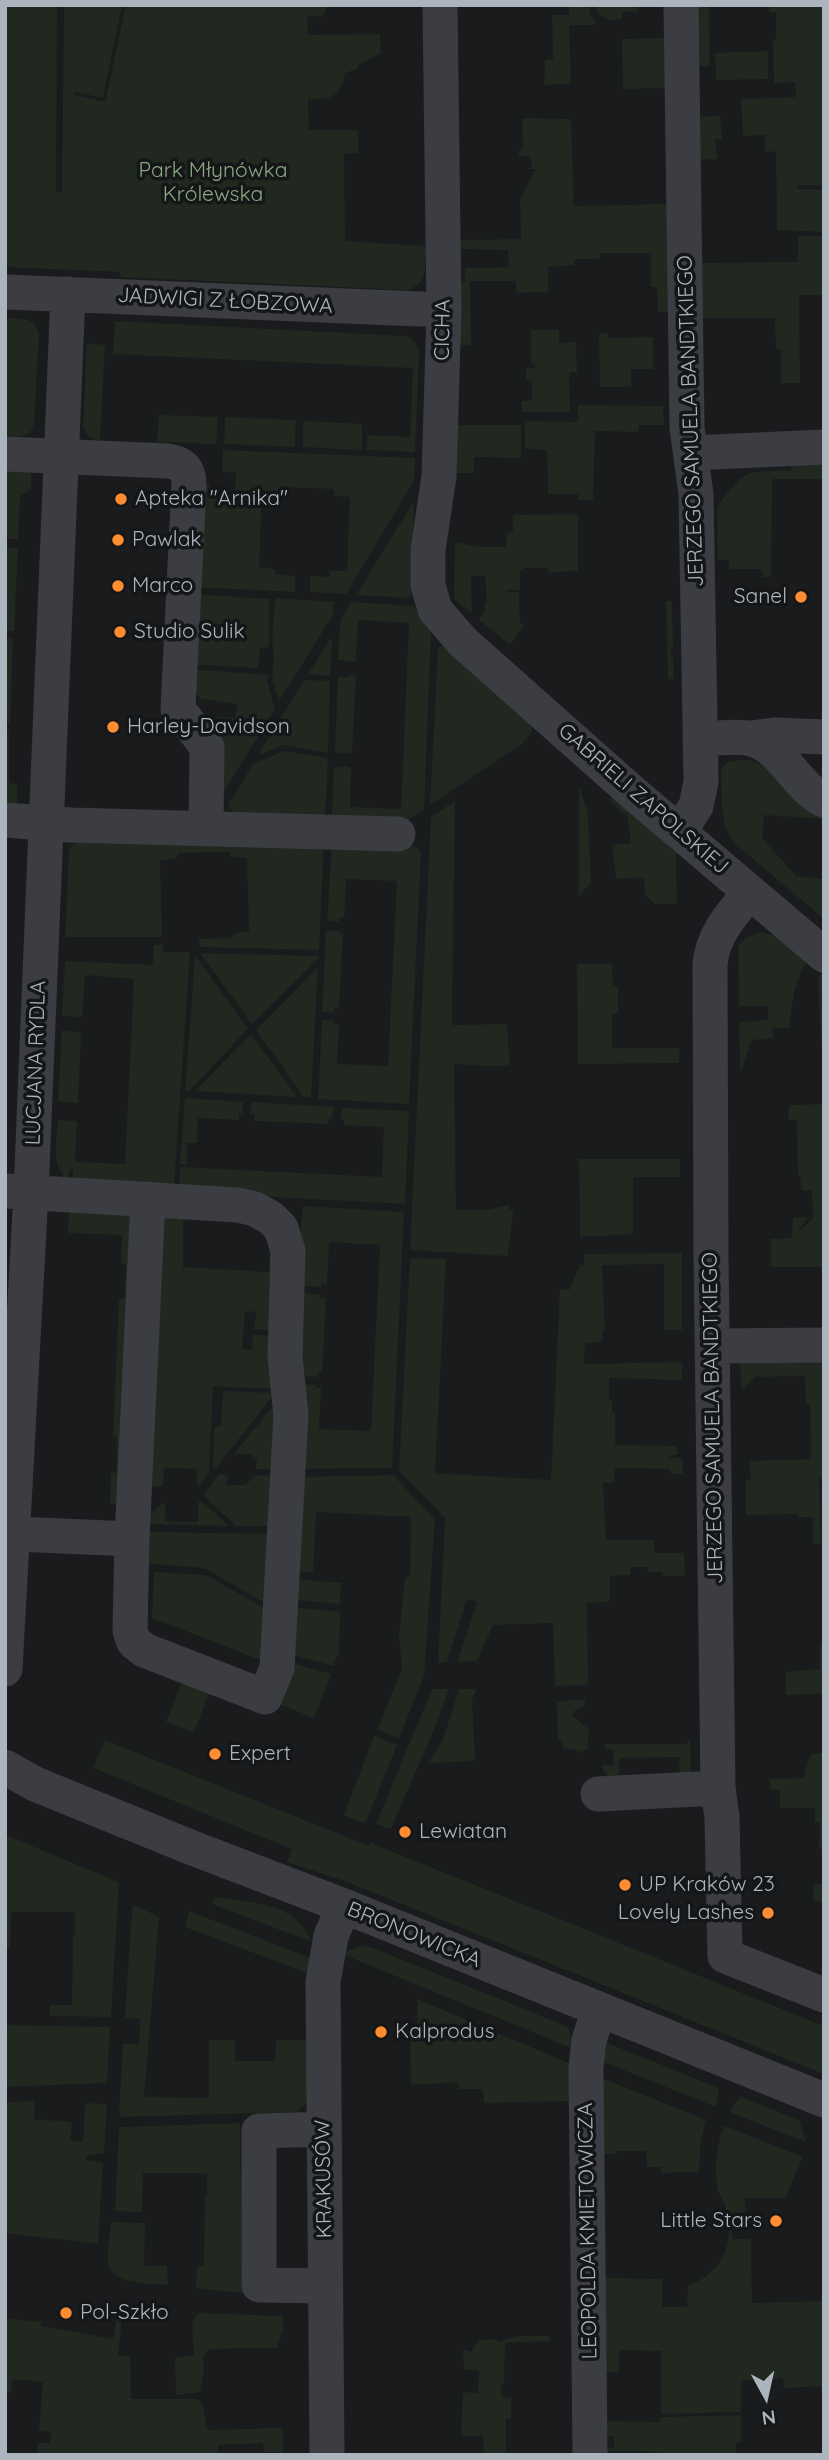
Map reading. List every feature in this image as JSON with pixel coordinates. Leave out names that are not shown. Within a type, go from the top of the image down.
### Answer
[{"type":"street","name":"CICHA","points":[[440,5],[444,310],[439,476],[428,550],[428,585],[435,610],[463,642]]},
{"type":"street","name":"JERZEGO SAMUELA BANDTKIEGO","points":[[679,832],[695,806],[701,788],[696,494],[687,428],[681,5]]},
{"type":"street","name":"JADWIGI Z ŁOBZOWA","points":[[5,292],[444,310]]},
{"type":"street","name":"LUCJANA RYDLA","points":[[5,1669],[14,1534],[18,1192],[46,822],[68,295]]},
{"type":"street","points":[[691,453],[824,447]]},
{"type":"street","points":[[5,454],[174,461],[186,469],[189,479],[178,710],[207,747],[206,828]]},
{"type":"street","name":"GABRIELI ZAPOLSKIEJ","points":[[463,642],[824,955]]},
{"type":"street","points":[[701,739],[774,735],[824,737]]},
{"type":"street","points":[[751,738],[771,750],[808,789],[824,800]]},
{"type":"street","points":[[5,820],[71,825],[398,834]]},
{"type":"street","name":"JERZEGO SAMUELA BANDTKIEGO","points":[[750,892],[718,935],[711,954],[709,1054],[712,1346],[718,1788],[722,1817],[724,1955],[824,1995]]},
{"type":"street","points":[[18,1192],[148,1199],[247,1206],[271,1218],[281,1228],[286,1241],[289,1276],[285,1357],[291,1415],[276,1668],[265,1697],[144,1650],[135,1642],[129,1625],[148,1199]]},
{"type":"street","points":[[712,1346],[824,1345]]},
{"type":"street","points":[[14,1534],[132,1539]]},
{"type":"street","name":"BRONOWICKA","points":[[5,1767],[34,1784],[824,2100]]},
{"type":"street","points":[[598,1794],[718,1788]]},
{"type":"street","name":"KRAKUSÓW","points":[[327,2455],[324,1969],[331,1936],[344,1906]]},
{"type":"street","name":"LEOPOLDA KMIETOWICZA","points":[[590,2455],[586,2068],[589,2040],[599,2010]]},
{"type":"street","points":[[324,2129],[259,2131],[259,2285],[325,2286]]},
{"type":"green space","name":"Park Młynówka Królewska","points":[[5,5],[57,5],[56,193],[62,192],[64,5],[122,5],[103,98],[75,92],[74,95],[105,102],[126,5],[328,5],[323,16],[307,17],[308,35],[380,34],[381,53],[358,65],[357,69],[345,73],[337,93],[329,98],[308,99],[309,130],[358,130],[358,153],[344,154],[345,241],[426,247],[424,274],[418,285],[405,290],[121,277],[120,272],[5,267]]},
{"type":"green space","points":[[569,5],[589,5],[591,17],[596,22],[595,25],[569,25],[571,84],[544,85],[545,60],[553,60],[552,15],[569,15]]},
{"type":"green space","points":[[595,5],[648,5],[638,6],[637,12],[622,11],[622,19],[609,20],[599,15]]},
{"type":"green space","points":[[694,5],[709,5],[710,66],[695,66]]},
{"type":"green space","points":[[769,5],[824,5],[824,185],[797,185],[798,189],[824,190],[824,232],[777,230],[776,152],[765,151],[765,135],[743,136],[741,99],[796,97],[795,82],[774,83],[773,40],[776,39],[776,12],[769,12]]},
{"type":"green space","points":[[666,38],[666,88],[623,89],[622,39]]},
{"type":"green space","points":[[768,51],[768,79],[716,80],[715,53]]},
{"type":"green space","points":[[720,116],[722,139],[715,139],[717,159],[698,160],[697,117]]},
{"type":"green space","points":[[522,118],[571,119],[574,206],[670,204],[671,312],[658,312],[657,287],[651,287],[651,253],[600,253],[599,259],[574,259],[574,265],[548,267],[548,292],[516,293],[516,281],[470,281],[471,345],[458,345],[458,282],[465,281],[465,268],[509,267],[508,250],[458,249],[458,240],[521,239],[520,199],[536,169],[528,169],[532,167],[528,156],[519,156],[519,149],[523,149]]},
{"type":"green space","points":[[798,236],[824,236],[824,295],[799,295],[800,383],[781,383],[781,350],[776,349],[775,318],[700,318],[700,263],[798,262]]},
{"type":"green space","points":[[5,318],[31,321],[39,334],[34,423],[30,432],[20,436],[5,436]]},
{"type":"green space","points":[[115,321],[406,336],[415,342],[419,351],[415,452],[367,450],[367,435],[410,437],[413,368],[113,354]]},
{"type":"green space","points":[[531,330],[559,330],[559,343],[576,342],[577,372],[569,373],[570,412],[522,412],[522,401],[532,400],[532,381],[526,380],[526,368],[535,368],[535,363],[531,363]]},
{"type":"green space","points":[[599,333],[607,333],[608,338],[653,337],[653,369],[631,369],[631,387],[600,387]]},
{"type":"green space","points":[[87,343],[105,345],[100,441],[88,436],[83,426]]},
{"type":"green space","points":[[578,405],[663,406],[664,425],[639,425],[638,432],[595,431],[593,500],[578,500],[578,494],[548,494],[547,450],[525,449],[525,421],[578,422]]},
{"type":"green space","points":[[159,415],[218,417],[216,444],[157,442]]},
{"type":"green space","points":[[225,417],[296,420],[295,447],[224,444]]},
{"type":"green space","points":[[303,421],[362,424],[362,450],[303,447]]},
{"type":"green space","points":[[457,425],[521,425],[521,458],[474,457],[474,473],[456,473]]},
{"type":"green space","points":[[223,450],[415,458],[414,481],[346,594],[310,592],[310,576],[330,577],[330,571],[347,571],[350,497],[334,496],[334,489],[281,487],[279,493],[262,492],[259,567],[275,569],[275,574],[295,576],[295,592],[192,587],[197,486],[210,486],[210,492],[235,493],[236,473],[222,471]]},
{"type":"green space","points":[[824,459],[824,479],[772,479],[771,577],[763,577],[762,569],[729,569],[729,560],[718,560],[718,506],[741,478],[753,472],[791,470],[791,460]]},
{"type":"green space","points":[[5,467],[31,468],[31,489],[20,496],[18,539],[5,539]]},
{"type":"green space","points":[[414,501],[411,598],[356,595]]},
{"type":"green space","points":[[578,514],[578,571],[549,572],[548,568],[524,568],[520,571],[520,590],[506,590],[519,592],[520,622],[524,626],[510,645],[478,619],[487,602],[485,576],[471,576],[472,613],[454,599],[455,542],[480,547],[506,547],[507,533],[513,532],[513,515]]},
{"type":"green space","points":[[5,547],[18,548],[14,631],[5,631]]},
{"type":"green space","points":[[192,594],[269,599],[269,647],[260,648],[258,668],[188,664]]},
{"type":"green space","points":[[275,598],[334,602],[333,615],[279,701],[272,679]]},
{"type":"green space","points":[[666,601],[672,601],[671,653],[674,679],[668,679]]},
{"type":"green space","points":[[351,602],[414,606],[420,620],[431,632],[424,809],[408,820],[332,818],[334,768],[347,766],[351,768],[350,807],[401,809],[409,623],[358,620],[356,661],[338,660],[340,621]]},
{"type":"green space","points":[[332,636],[330,676],[308,674]]},
{"type":"green space","points":[[5,638],[13,639],[10,723],[5,722]]},
{"type":"green space","points":[[444,645],[531,722],[532,731],[522,744],[430,805],[438,648]]},
{"type":"green space","points":[[188,669],[268,675],[267,681],[275,709],[220,798],[222,726],[215,717],[235,718],[238,704],[201,699],[187,684]]},
{"type":"green space","points":[[356,676],[352,752],[348,754],[335,752],[338,677]]},
{"type":"green space","points":[[304,680],[330,681],[328,753],[284,745],[259,753]]},
{"type":"green space","points":[[5,730],[9,731],[9,782],[17,785],[17,805],[5,808]]},
{"type":"green space","points":[[284,751],[328,758],[325,818],[233,813],[228,805],[253,764]]},
{"type":"green space","points":[[750,760],[765,766],[824,816],[824,819],[764,815],[762,838],[796,876],[824,879],[824,919],[733,842],[729,834],[722,807],[721,770],[730,762]]},
{"type":"green space","points":[[579,786],[588,813],[591,883],[579,896]]},
{"type":"green space","points":[[608,799],[615,799],[676,852],[677,904],[654,904],[645,897],[644,877],[616,879],[612,845],[631,843],[628,817]]},
{"type":"green space","points":[[455,801],[452,1025],[507,1024],[510,1064],[454,1064],[456,1210],[486,1210],[509,1205],[510,1210],[513,1210],[508,1256],[410,1250],[431,817]]},
{"type":"green space","points":[[324,840],[319,950],[199,947],[199,939],[233,938],[233,933],[249,932],[247,858],[231,857],[230,852],[177,853],[177,859],[160,860],[160,937],[65,937],[69,852],[76,842]]},
{"type":"green space","points":[[332,841],[410,845],[421,853],[409,1104],[318,1099],[322,1020],[339,1024],[337,1064],[388,1066],[397,881],[346,879],[344,918],[338,918],[339,922],[327,921]]},
{"type":"green space","points":[[326,930],[343,934],[339,1009],[334,1008],[334,1013],[322,1012]]},
{"type":"green space","points":[[760,932],[777,936],[807,961],[796,985],[789,1028],[772,1028],[773,1038],[752,1040],[740,1073],[739,1022],[768,1020],[768,1006],[739,1006],[738,946],[745,938]]},
{"type":"green space","points":[[154,945],[163,945],[163,952],[190,952],[174,1187],[73,1182],[73,1169],[69,1169],[68,1179],[62,1174],[57,1160],[58,1120],[77,1121],[75,1162],[125,1164],[134,979],[85,975],[82,1017],[62,1016],[65,961],[153,965]]},
{"type":"green space","points":[[200,953],[319,956],[319,958],[252,1024]]},
{"type":"green space","points":[[195,955],[248,1029],[189,1091],[185,1091]]},
{"type":"green space","points":[[577,964],[612,964],[613,986],[618,987],[618,1013],[612,1014],[612,1048],[680,1048],[679,1063],[578,1064]]},
{"type":"green space","points":[[318,967],[311,1098],[304,1097],[256,1030]]},
{"type":"green space","points":[[821,973],[824,976],[824,1088],[818,979]]},
{"type":"green space","points":[[62,1030],[81,1033],[78,1103],[58,1101]]},
{"type":"green space","points":[[251,1034],[297,1097],[195,1091]]},
{"type":"green space","points":[[185,1098],[243,1102],[239,1120],[198,1118],[197,1143],[187,1143],[187,1165],[180,1164]]},
{"type":"green space","points":[[251,1102],[334,1107],[332,1119],[329,1118],[328,1124],[255,1121],[254,1114],[250,1115]]},
{"type":"green space","points":[[824,1104],[824,1267],[771,1267],[771,1239],[792,1238],[793,1218],[809,1217],[800,1231],[813,1218],[812,1191],[802,1190],[798,1176],[797,1120],[788,1120],[789,1105]]},
{"type":"green space","points":[[342,1108],[409,1111],[405,1204],[273,1197],[254,1193],[179,1188],[180,1167],[382,1177],[384,1127],[344,1125],[344,1119],[341,1120]]},
{"type":"green space","points":[[579,1159],[680,1159],[680,1177],[633,1177],[633,1234],[580,1237]]},
{"type":"green space","points":[[303,1206],[404,1212],[392,1468],[301,1469],[299,1384],[317,1385],[316,1388],[321,1388],[319,1429],[371,1431],[380,1245],[329,1242],[327,1283],[321,1282],[321,1287],[304,1286],[300,1236]]},
{"type":"green space","points":[[156,1207],[183,1209],[183,1267],[269,1272],[270,1242],[279,1331],[254,1329],[256,1312],[245,1311],[242,1349],[252,1350],[253,1335],[279,1336],[279,1389],[213,1386],[209,1473],[197,1488],[197,1469],[164,1468],[163,1486],[151,1487]]},
{"type":"green space","points":[[69,1210],[133,1212],[126,1504],[110,1504],[111,1473],[116,1473],[117,1437],[113,1436],[119,1299],[124,1299],[126,1264],[121,1263],[122,1235],[68,1233]]},
{"type":"green space","points":[[682,1253],[682,1330],[664,1330],[664,1264],[602,1265],[605,1330],[602,1331],[602,1342],[585,1343],[584,1364],[682,1362],[682,1380],[609,1378],[609,1400],[612,1400],[612,1413],[615,1413],[615,1445],[677,1446],[677,1455],[670,1455],[670,1458],[682,1458],[683,1474],[671,1474],[670,1469],[615,1468],[614,1482],[603,1483],[606,1540],[654,1540],[654,1553],[684,1553],[685,1576],[663,1576],[663,1572],[648,1572],[647,1567],[630,1567],[630,1575],[608,1576],[610,1600],[587,1603],[588,1685],[555,1686],[553,1623],[493,1625],[477,1661],[457,1662],[477,1602],[467,1599],[447,1662],[438,1663],[445,1518],[399,1471],[410,1258],[446,1259],[435,1473],[551,1480],[560,1289],[569,1290],[580,1265],[584,1265],[584,1254]]},
{"type":"green space","points":[[302,1293],[326,1298],[322,1373],[317,1373],[318,1377],[299,1376]]},
{"type":"green space","points":[[824,1354],[824,1478],[819,1479],[821,1544],[813,1544],[813,1517],[798,1517],[797,1514],[746,1515],[746,1480],[751,1479],[749,1461],[811,1459],[810,1405],[806,1404],[805,1376],[755,1377],[745,1388],[741,1388],[740,1355]]},
{"type":"green space","points":[[223,1391],[275,1393],[216,1468],[213,1468],[214,1427],[221,1426]]},
{"type":"green space","points":[[282,1395],[282,1470],[256,1469],[257,1460],[251,1454],[234,1454]]},
{"type":"green space","points":[[219,1474],[229,1476],[226,1485],[245,1485],[256,1475],[281,1476],[278,1526],[236,1526],[203,1495]]},
{"type":"green space","points":[[393,1475],[435,1519],[424,1676],[399,1738],[377,1730],[402,1668],[399,1637],[405,1577],[410,1577],[411,1517],[316,1512],[313,1573],[294,1571],[300,1477]]},
{"type":"green space","points":[[165,1502],[165,1521],[198,1522],[198,1502],[204,1503],[229,1526],[150,1524],[148,1515]]},
{"type":"green space","points":[[149,1532],[278,1534],[274,1608],[204,1568],[140,1563]]},
{"type":"green space","points":[[154,1572],[206,1575],[273,1613],[261,1660],[152,1618]]},
{"type":"green space","points":[[294,1579],[341,1583],[340,1604],[293,1600]]},
{"type":"green space","points":[[293,1607],[340,1612],[339,1653],[333,1666],[290,1654]]},
{"type":"green space","points":[[820,1642],[824,1642],[824,1694],[786,1695],[786,1672],[820,1669]]},
{"type":"green space","points":[[289,1662],[331,1674],[314,1718],[279,1704]]},
{"type":"green space","points":[[185,1674],[212,1686],[194,1732],[166,1722]]},
{"type":"green space","points":[[432,1689],[449,1689],[429,1742],[391,1829],[376,1824]]},
{"type":"green space","points":[[459,1689],[477,1689],[472,1700],[475,1761],[428,1763],[443,1740]]},
{"type":"green space","points":[[585,1699],[585,1705],[575,1710],[573,1716],[589,1729],[588,1749],[577,1753],[576,1750],[563,1748],[563,1742],[558,1740],[557,1702]]},
{"type":"green space","points":[[374,1736],[397,1745],[365,1824],[344,1815]]},
{"type":"green space","points":[[105,1740],[356,1841],[369,1846],[371,1843],[824,2026],[824,2074],[350,1883],[287,1862],[292,1849],[93,1768]]},
{"type":"green space","points":[[688,1740],[691,1775],[680,1778],[679,1757],[619,1758],[619,1779],[604,1772],[602,1765],[613,1765],[614,1750],[605,1749],[605,1744],[687,1744]]},
{"type":"green space","points":[[824,1753],[824,1849],[819,1849],[820,1822],[815,1822],[815,1808],[780,1808],[780,1790],[770,1790],[770,1779],[804,1778],[811,1754]]},
{"type":"green space","points":[[5,1835],[119,1882],[111,2017],[50,2016],[50,2005],[72,2005],[75,1912],[11,1912],[10,1949],[5,1948]]},
{"type":"green space","points":[[813,1884],[824,1884],[824,1902],[814,1902]]},
{"type":"green space","points":[[214,1897],[257,1903],[284,1911],[305,1929],[312,1942],[212,1904]]},
{"type":"green space","points":[[134,1905],[159,1917],[144,2097],[209,2098],[209,2040],[235,2040],[235,2061],[275,2061],[276,2040],[314,2040],[313,2099],[296,2112],[121,2117],[119,2112],[123,2044],[139,2044],[140,2019],[125,2018]]},
{"type":"green space","points":[[189,1911],[315,1960],[315,1976],[185,1927]]},
{"type":"green space","points":[[359,1946],[371,1947],[568,2027],[576,2050],[342,1954]]},
{"type":"green space","points":[[417,1999],[571,2064],[571,2101],[484,2103],[483,2089],[459,2089],[458,2082],[411,2085],[410,2039],[418,2039]]},
{"type":"green space","points":[[5,2025],[110,2027],[107,2083],[5,2087]]},
{"type":"green space","points":[[605,2042],[719,2088],[716,2107],[596,2059]]},
{"type":"green space","points":[[600,2077],[706,2120],[701,2140],[699,2172],[661,2173],[661,2167],[647,2167],[646,2151],[601,2154]]},
{"type":"green space","points":[[740,2096],[799,2120],[806,2142],[730,2112]]},
{"type":"green space","points":[[35,2101],[34,2119],[72,2122],[70,2140],[83,2142],[85,2103],[107,2104],[104,2153],[86,2156],[86,2160],[103,2163],[98,2244],[5,2233],[5,2102]]},
{"type":"green space","points":[[240,2123],[242,2293],[195,2288],[198,2266],[204,2266],[207,2173],[143,2173],[142,2212],[115,2211],[119,2127]]},
{"type":"green space","points":[[724,2126],[803,2157],[785,2198],[745,2198],[746,2227],[732,2227],[732,2239],[751,2239],[752,2303],[824,2301],[824,2386],[784,2388],[783,2378],[741,2381],[741,2412],[661,2414],[661,2351],[619,2350],[619,2372],[605,2373],[603,2278],[662,2279],[662,2307],[687,2307],[688,2286],[701,2280],[719,2264],[727,2243],[728,2219],[718,2191],[716,2174],[719,2142]]},
{"type":"green space","points":[[111,2222],[145,2223],[144,2266],[167,2266],[168,2285],[123,2279],[110,2270],[108,2257]]},
{"type":"green space","points":[[118,2311],[123,2312],[118,2355],[130,2356],[131,2399],[198,2399],[204,2410],[207,2430],[283,2428],[283,2452],[264,2452],[263,2443],[218,2445],[218,2454],[201,2455],[37,2455],[38,2443],[50,2443],[51,2432],[39,2430],[43,2382],[12,2379],[11,2393],[5,2393],[5,2318],[41,2322],[41,2326],[113,2339]]},
{"type":"green space","points":[[198,2313],[283,2316],[283,2328],[277,2348],[210,2349],[203,2357],[204,2370],[200,2392],[176,2395],[175,2357],[194,2356],[192,2323]]},
{"type":"green space","points":[[517,2336],[549,2336],[550,2341],[505,2343],[502,2397],[511,2397],[511,2418],[506,2419],[506,2453],[484,2453],[483,2436],[461,2436],[463,2392],[478,2393],[479,2371],[464,2369],[463,2349],[471,2352],[478,2340],[497,2339],[498,2342]]},
{"type":"green space","points":[[741,2415],[741,2442],[736,2443],[736,2455],[663,2455],[662,2452],[606,2451],[607,2448],[614,2447],[614,2436],[606,2436],[606,2421],[660,2422],[661,2417]]},
{"type":"place","name":"Apteka \"Arnika\"","points":[[121,499]]},
{"type":"place","name":"Pawlak","points":[[118,540]]},
{"type":"place","name":"Marco","points":[[118,586]]},
{"type":"place","name":"Sanel","points":[[801,597]]},
{"type":"place","name":"Studio Sulik","points":[[120,632]]},
{"type":"place","name":"Harley-Davidson","points":[[113,727]]},
{"type":"place","name":"Expert","points":[[215,1754]]},
{"type":"place","name":"Lewiatan","points":[[405,1832]]},
{"type":"place","name":"UP Kraków 23","points":[[625,1885]]},
{"type":"place","name":"Lovely Lashes","points":[[768,1913]]},
{"type":"place","name":"Kalprodus","points":[[381,2032]]},
{"type":"place","name":"Little Stars","points":[[776,2221]]},
{"type":"place","name":"Pol-Szkło","points":[[66,2313]]}]
